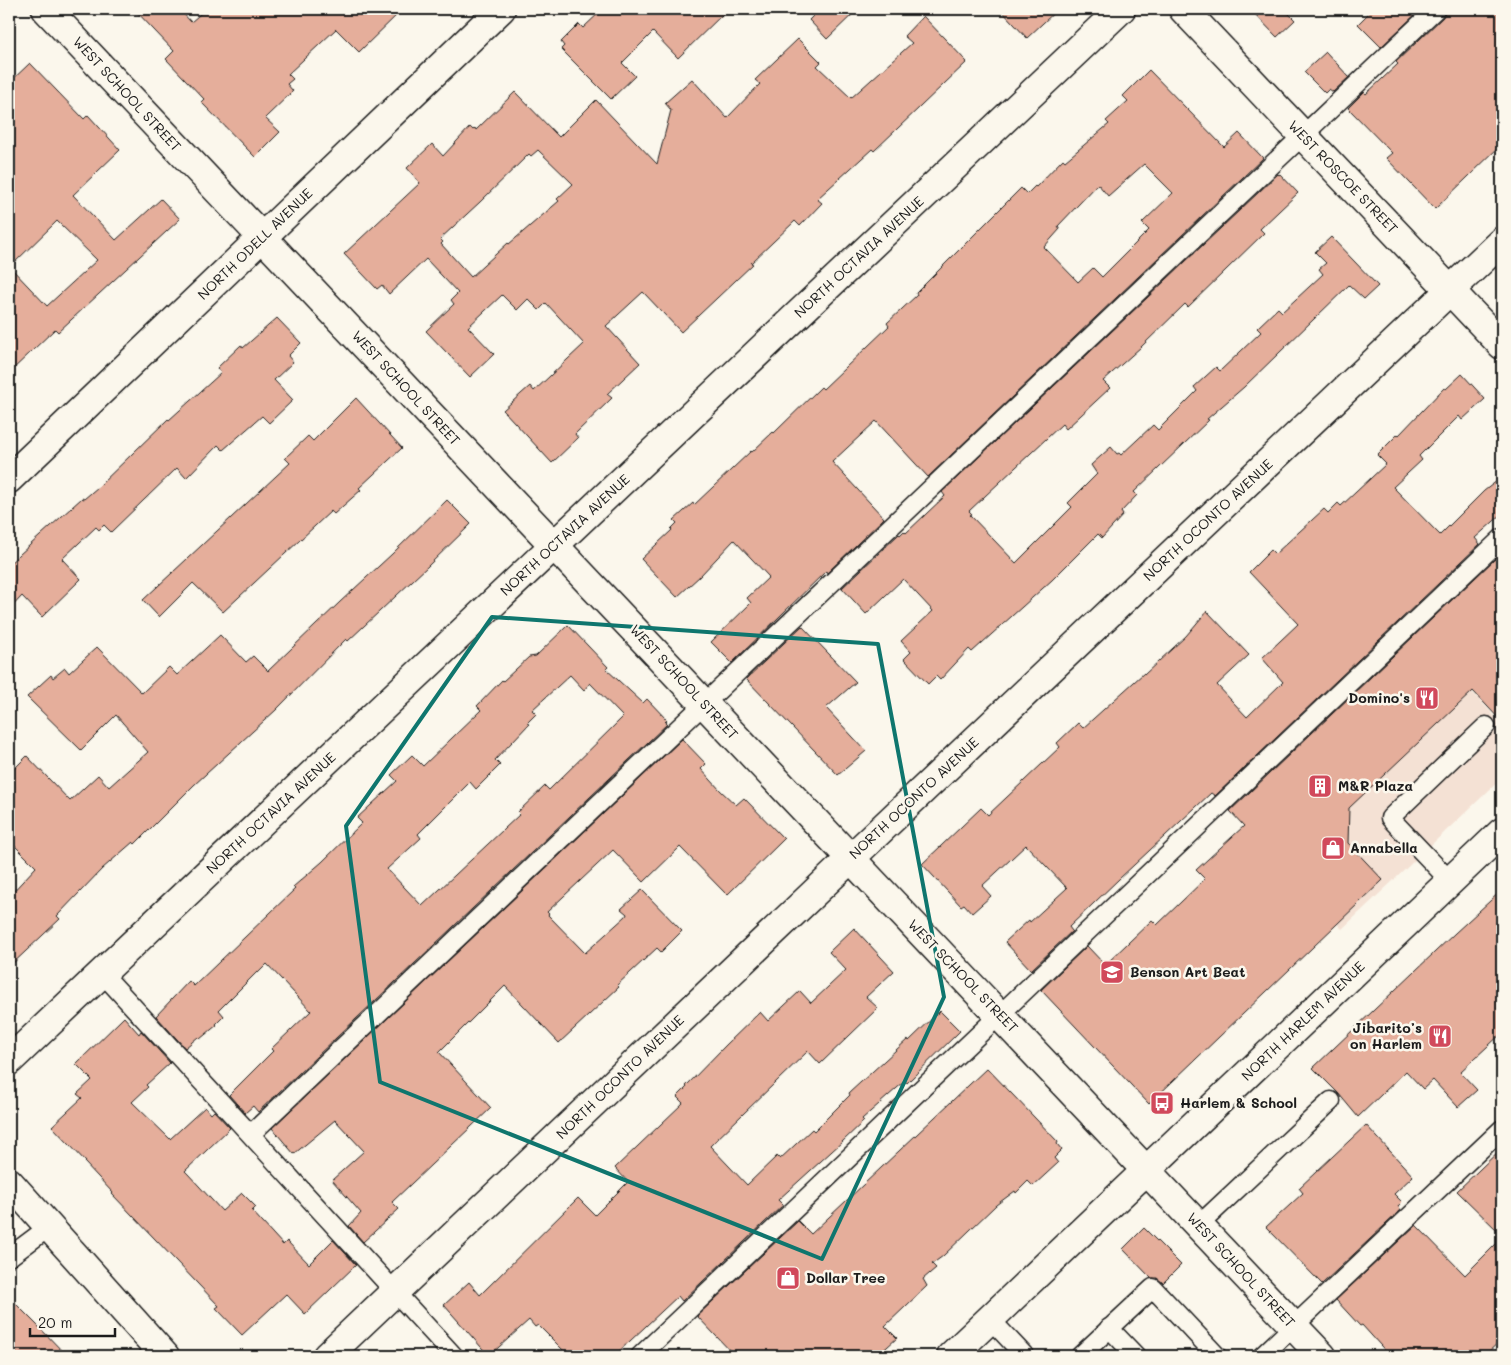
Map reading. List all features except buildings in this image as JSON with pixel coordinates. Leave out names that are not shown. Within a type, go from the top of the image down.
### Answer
[{"type":"street","name":"WEST SCHOOL STREET","points":[[46,9],[1322,1356]]},
{"type":"street","name":"NORTH ODELL AVENUE","points":[[9,479],[502,9]]},
{"type":"street","name":"NORTH OCTAVIA AVENUE","points":[[9,1061],[1121,9]]},
{"type":"street","name":"WEST ROSCOE STREET","points":[[1183,9],[1502,345]]},
{"type":"street","name":"NORTH OCONTO AVENUE","points":[[327,1356],[1502,241]]},
{"type":"street","name":"NORTH HARLEM AVENUE","points":[[951,1356],[1450,881],[1500,838]]},
{"type":"street","points":[[9,1182],[165,1356]]},
{"type":"lane","points":[[251,1134],[1436,9]]},
{"type":"lane","points":[[640,1356],[1502,538]]},
{"type":"lane","points":[[1450,881],[1390,818],[1486,726]]},
{"type":"lane","points":[[102,973],[454,1356]]},
{"type":"lane","points":[[1199,1225],[1332,1101]]},
{"type":"lane","points":[[1262,1356],[1502,1129]]},
{"type":"lane","points":[[9,1257],[49,1226]]},
{"type":"lane","points":[[1080,1356],[1153,1288],[1217,1356]]},
{"type":"lane","points":[[990,1319],[1025,1356]]},
{"type":"lane","points":[[1109,1328],[1136,1356]]},
{"type":"highlighted area","points":[[492,617],[878,644],[944,997],[822,1259],[380,1082],[346,826]]},
{"type":"shaded area","name":"M&R Plaza","points":[[1416,632],[1502,724],[1502,778],[1342,929],[1229,808]]},
{"type":"place","name":"Domino's","points":[[1427,698]]},
{"type":"place","name":"M&R Plaza","points":[[1320,786]]},
{"type":"place","name":"Annabella","points":[[1333,848]]},
{"type":"place","name":"Benson Art Beat","points":[[1112,972]]},
{"type":"place","name":"Jibarito’s on Harlem","points":[[1440,1036]]},
{"type":"place","name":"Harlem & School","points":[[1162,1103]]},
{"type":"place","name":"Dollar Tree","points":[[788,1278]]}]
